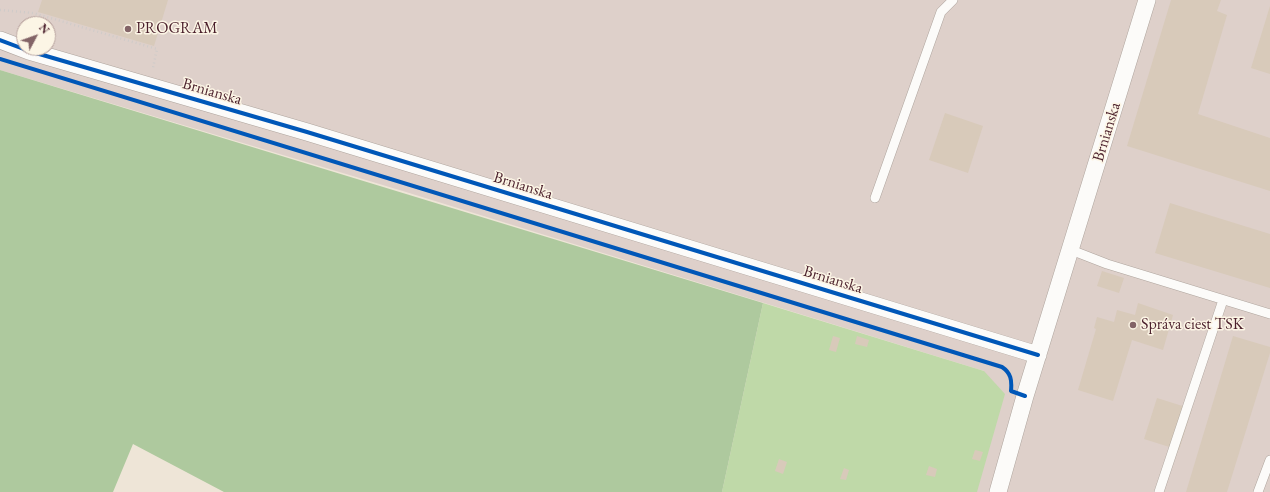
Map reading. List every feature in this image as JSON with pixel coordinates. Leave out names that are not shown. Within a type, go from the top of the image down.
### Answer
[{"type":"street","name":"Brnianska","points":[[998,492],[1038,355],[1147,0]]},
{"type":"street","name":"Brnianska","points":[[0,40],[29,51],[315,135],[1038,355]]},
{"type":"lane","points":[[875,198],[941,12],[953,0]]},
{"type":"lane","points":[[1071,250],[1107,264],[1270,314]]},
{"type":"lane","points":[[1159,492],[1223,300]]},
{"type":"lane","points":[[1258,492],[1270,460]]},
{"type":"shaded area","points":[[0,0],[1270,0],[1270,492],[976,492],[984,371],[406,192],[0,70]]},
{"type":"green space","points":[[0,70],[763,303],[722,492],[224,492],[133,444],[113,492],[0,492]]},
{"type":"green space","points":[[763,303],[984,371],[1005,394],[977,492],[722,492]]},
{"type":"building","name":"PROGRAM","points":[[42,0],[168,0],[154,46],[56,17],[56,16],[38,12]]},
{"type":"building","points":[[1171,0],[1221,0],[1217,11],[1227,15],[1198,114],[1270,138],[1270,191],[1127,146]]},
{"type":"building","points":[[1270,6],[1270,74],[1251,68]]},
{"type":"building","points":[[945,113],[983,126],[968,173],[929,160]]},
{"type":"building","points":[[1170,203],[1270,234],[1270,288],[1155,253]]},
{"type":"building","points":[[1102,271],[1124,278],[1119,293],[1097,286]]},
{"type":"building","points":[[1138,303],[1173,315],[1163,350],[1132,340],[1113,401],[1078,390],[1096,329],[1094,328],[1097,317],[1114,322],[1117,310],[1135,315]]},
{"type":"building","points":[[833,336],[840,338],[836,352],[829,350]]},
{"type":"building","points":[[857,336],[869,340],[867,347],[855,344]]},
{"type":"building","points":[[1233,336],[1270,347],[1270,353],[1227,492],[1186,492]]},
{"type":"building","points":[[1157,398],[1192,409],[1179,450],[1144,439]]},
{"type":"building","points":[[975,450],[983,452],[980,461],[972,459]]},
{"type":"building","points":[[779,459],[787,462],[783,474],[775,471]]},
{"type":"building","points":[[929,466],[937,469],[935,477],[926,475]]},
{"type":"building","points":[[844,468],[849,470],[846,480],[840,479]]},
{"type":"cycle path","points":[[0,40],[29,51],[307,132],[1038,355]]},
{"type":"cycle path","points":[[0,59],[1002,367],[1010,377],[1011,391],[1025,396]]},
{"type":"place","name":"PROGRAM","points":[[128,29]]},
{"type":"place","name":"Správa ciest TSK","points":[[1133,325]]}]
